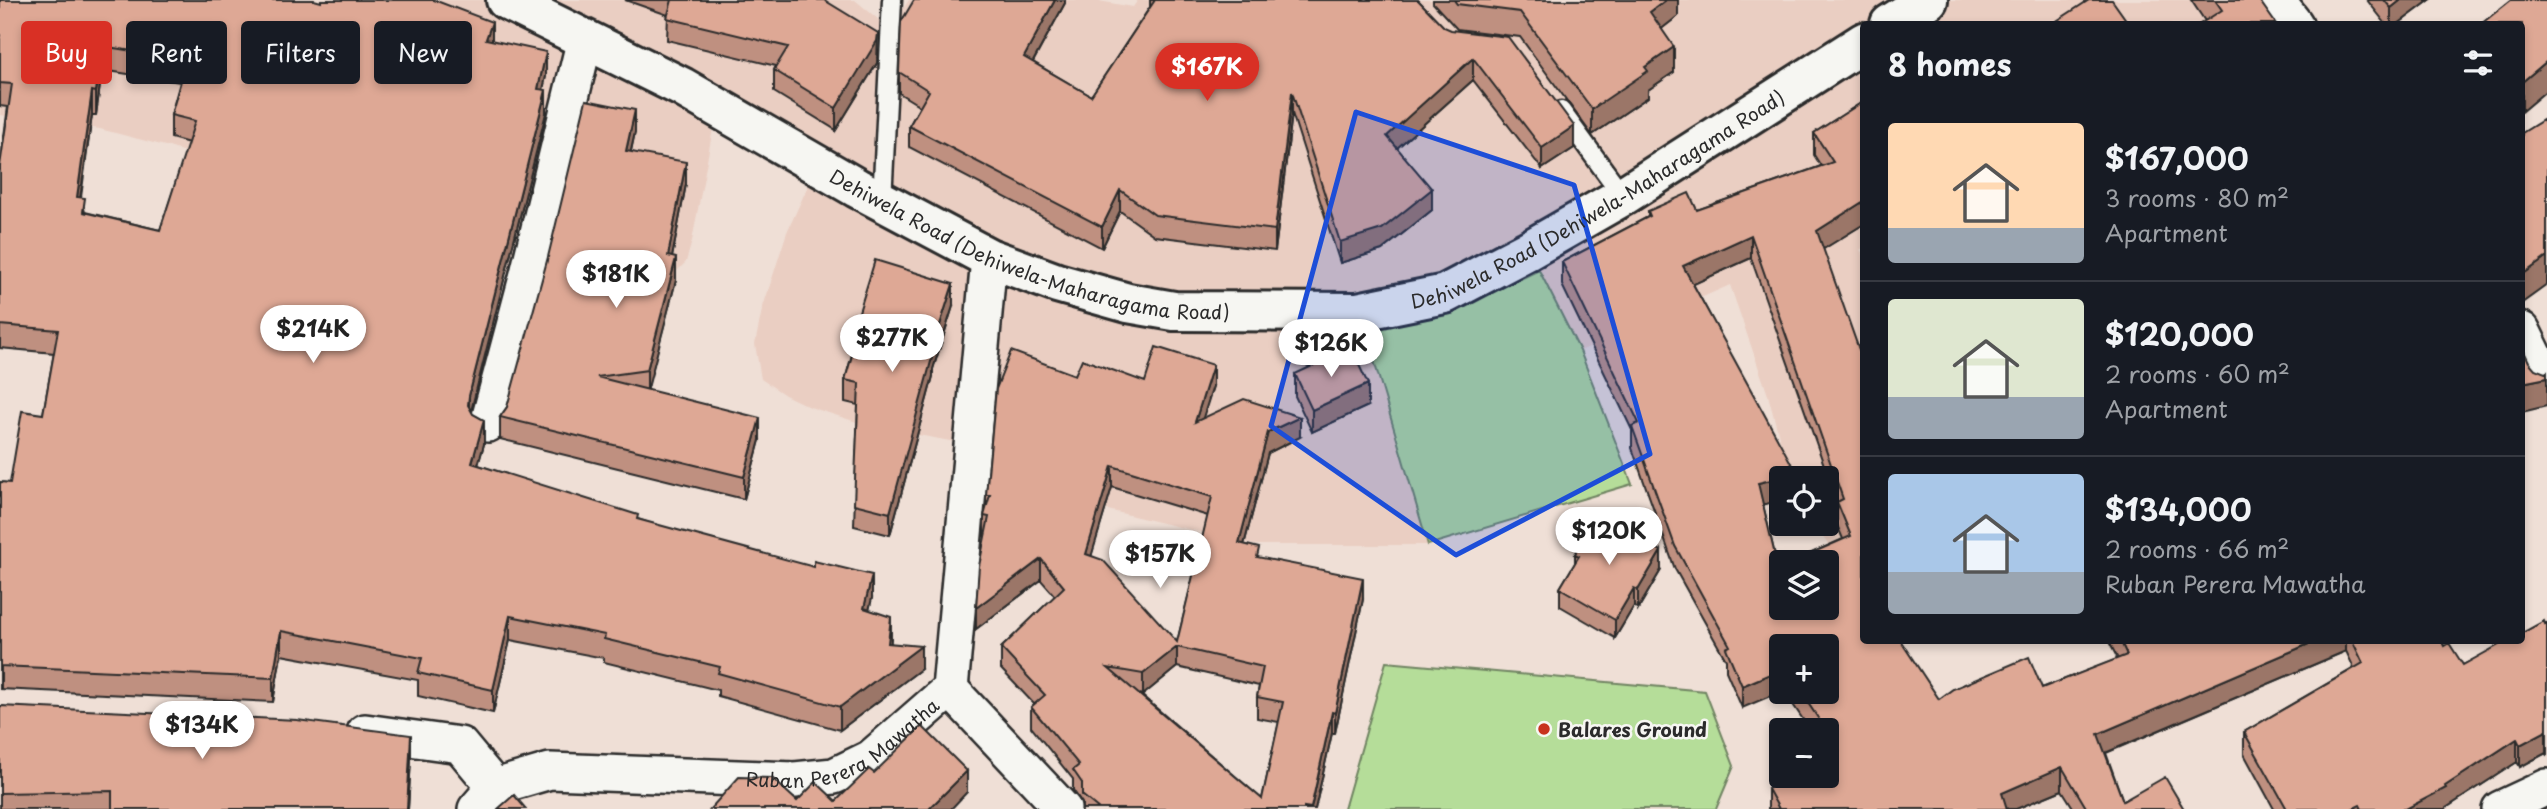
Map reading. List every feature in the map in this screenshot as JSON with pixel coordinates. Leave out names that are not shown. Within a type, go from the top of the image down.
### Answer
[{"type":"main road","name":"Dehiwela Road (Dehiwela-Maharagama Road)","points":[[506,0],[682,87],[882,201],[989,258],[1057,283],[1128,303],[1174,310],[1357,312],[1445,294],[1527,251],[1622,196],[1860,44]]},
{"type":"main road","points":[[1895,21],[1928,0]]},
{"type":"street","points":[[2276,0],[2293,21]]},
{"type":"street","points":[[488,424],[584,39]]},
{"type":"street","name":"Ruban Perera Mawatha","points":[[485,798],[550,771],[796,780],[834,776],[871,758],[950,689],[989,258]]},
{"type":"street","points":[[2525,336],[2547,381]]},
{"type":"street","points":[[950,689],[1062,809]]},
{"type":"street","points":[[339,729],[460,745],[485,798]]},
{"type":"street","points":[[2500,809],[2547,787]]},
{"type":"lane","points":[[882,201],[891,0]]},
{"type":"lane","points":[[1553,100],[1622,196]]},
{"type":"highlighted area","points":[[1356,112],[1574,185],[1650,454],[1456,555],[1271,426]]},
{"type":"shaded area","points":[[0,0],[855,0],[890,29],[909,0],[1093,0],[1133,7],[1138,0],[2276,0],[2293,21],[1860,21],[1860,568],[1839,555],[1839,550],[1833,550],[1822,536],[1839,536],[1839,466],[1787,466],[1768,395],[1730,285],[1580,351],[1527,251],[1365,330],[1428,545],[1255,545],[969,477],[971,445],[866,425],[810,407],[761,379],[755,344],[762,310],[787,232],[818,164],[717,107],[692,241],[686,262],[674,274],[528,274],[430,263],[223,164],[100,129],[0,115]]},
{"type":"green space","points":[[1539,270],[1580,351],[1632,484],[1428,545],[1365,330],[1462,307]]},
{"type":"green space","name":"Balares Ground","points":[[1386,662],[1705,691],[1734,766],[1716,809],[1344,809]]},
{"type":"building","points":[[0,0],[434,0],[492,22],[486,39],[546,52],[538,89],[546,90],[469,396],[468,405],[473,414],[484,420],[472,463],[638,515],[637,519],[814,567],[814,561],[872,575],[864,608],[891,617],[888,643],[921,646],[840,707],[718,673],[720,667],[604,639],[605,635],[510,616],[493,690],[418,673],[422,658],[281,631],[273,678],[0,666],[0,482],[10,483],[22,411],[43,414],[58,330],[0,325],[0,166],[12,84],[0,83]],"holes":[[[21,21],[112,21],[112,48],[126,50],[126,21],[227,21],[227,84],[180,84],[171,115],[195,121],[160,230],[83,212],[85,198],[77,197],[92,91],[96,92],[97,84],[21,84]]]},
{"type":"building","points":[[672,0],[824,0],[878,33],[877,41],[836,108],[774,70],[788,47],[667,18]]},
{"type":"building","points":[[914,0],[1055,0],[1024,57],[1091,96],[1155,0],[1418,0],[1444,27],[1451,30],[1508,37],[1574,126],[1542,148],[1473,58],[1387,136],[1432,189],[1382,229],[1340,242],[1292,92],[1275,230],[1155,215],[1120,190],[1102,227],[909,126],[929,91],[899,72],[901,22]]},
{"type":"building","points":[[1454,0],[1666,0],[1650,12],[1674,47],[1645,67],[1648,71],[1592,109],[1520,12],[1457,4]]},
{"type":"building","points":[[2089,0],[2112,0],[2127,21],[2057,21]]},
{"type":"building","points":[[2215,0],[2259,0],[2274,21],[2205,21],[2222,10]]},
{"type":"building","points":[[2384,0],[2401,0],[2391,8]]},
{"type":"building","points":[[2511,0],[2547,0],[2547,61],[2525,79],[2525,21],[2485,21]]},
{"type":"building","points":[[586,100],[635,110],[626,151],[686,162],[668,256],[676,258],[647,370],[597,377],[760,418],[744,477],[500,417],[507,407],[548,257]]},
{"type":"building","points":[[1860,104],[1860,204],[1817,231],[1860,353],[1860,644],[1903,644],[1939,699],[1953,689],[2029,657],[2042,688],[2127,655],[2122,644],[2309,644],[2098,734],[2123,801],[2165,777],[2184,809],[2087,809],[2062,767],[2002,793],[2007,809],[1779,809],[1770,788],[1839,788],[1839,718],[1818,718],[1809,704],[1839,704],[1839,634],[1769,634],[1769,675],[1742,686],[1726,648],[1730,646],[1675,546],[1632,426],[1639,423],[1562,262],[1650,216],[1648,211],[1689,193],[1697,210],[1833,162],[1814,133]],"holes":[[[1751,235],[1832,466],[1839,466],[1839,488],[1843,499],[1839,501],[1839,507],[1851,536],[1819,550],[1839,550],[1839,620],[1769,620],[1769,550],[1774,550],[1758,483],[1769,480],[1769,466],[1793,466],[1683,266]]]},
{"type":"building","points":[[2543,120],[2547,127],[2547,257],[2525,273],[2525,131]]},
{"type":"building","points":[[875,260],[953,284],[931,353],[933,354],[890,513],[854,504],[859,383],[845,380],[860,327],[855,325]]},
{"type":"building","points":[[1156,347],[1213,365],[1195,422],[1244,399],[1300,417],[1268,432],[1239,543],[1259,548],[1257,557],[1363,578],[1335,713],[1332,712],[1311,808],[1099,809],[1082,795],[1082,783],[1073,770],[1079,765],[1031,707],[1045,695],[1001,648],[1064,587],[1041,559],[976,608],[979,566],[989,517],[984,516],[990,495],[986,495],[996,389],[1011,351],[1075,375],[1082,359],[1145,382]],"holes":[[[1112,466],[1212,497],[1177,642],[1103,560],[1086,554]],[[1177,647],[1263,667],[1257,697],[1283,702],[1262,799],[1108,668],[1143,674]]]},
{"type":"building","points":[[1351,348],[1368,384],[1312,410],[1295,374]]},
{"type":"building","points":[[2525,353],[2535,369],[2547,372],[2547,378],[2525,382]]},
{"type":"building","points":[[1599,514],[1661,551],[1638,590],[1634,588],[1615,620],[1560,588],[1579,556],[1575,554]]},
{"type":"building","points":[[2544,621],[2547,623],[2547,733],[2546,731],[2520,745],[2517,739],[2445,786],[2446,788],[2406,809],[2362,809],[2360,805],[2352,809],[2287,809],[2244,732],[2363,663],[2354,644],[2450,644],[2463,665],[2501,644],[2525,644],[2525,631]]},
{"type":"building","points":[[0,706],[297,720],[411,735],[407,809],[112,809],[112,791],[0,793]]},
{"type":"building","points":[[922,726],[967,771],[929,809],[710,809],[739,777],[772,778],[797,801],[816,782],[836,801],[869,769],[874,773]]},
{"type":"building","points":[[514,795],[526,809],[498,809]]},
{"type":"place","name":"Balares Ground","points":[[1544,729]]}]
